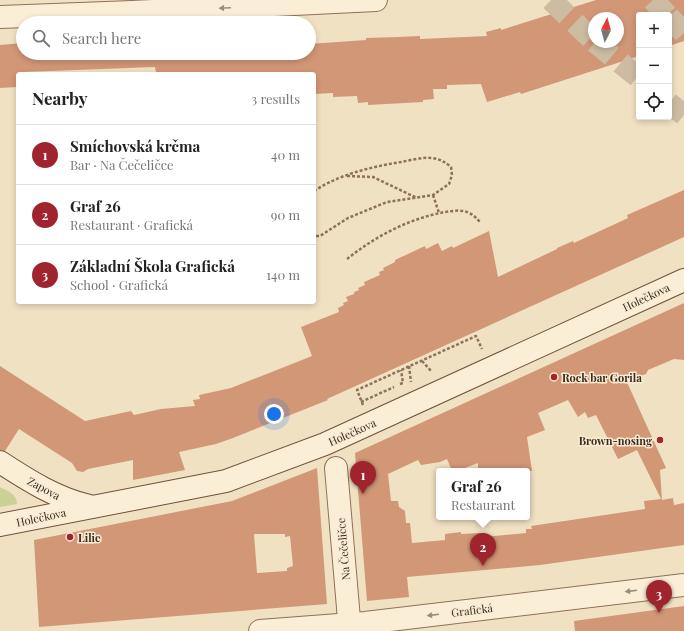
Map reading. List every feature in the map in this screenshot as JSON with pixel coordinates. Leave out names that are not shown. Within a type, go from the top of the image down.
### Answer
[{"type":"street","points":[[103,0],[132,12]]},
{"type":"street","points":[[26,16],[376,0]]},
{"type":"street","points":[[0,17],[16,16]]},
{"type":"street","name":"Holečkova","points":[[0,525],[91,506],[226,481],[325,444],[684,280]]},
{"type":"street","name":"Zapova","points":[[0,462],[32,483],[59,496],[91,506]]},
{"type":"street","name":"Na Čečeličce","points":[[336,468],[349,628]]},
{"type":"street","name":"Grafická","points":[[260,631],[349,628],[684,585]]},
{"type":"path","points":[[316,189],[343,176],[368,168],[418,159],[433,158],[444,161],[451,167],[452,175],[449,184],[433,195],[386,202],[348,218],[320,236],[316,236]]},
{"type":"path","points":[[343,176],[372,177],[418,198]]},
{"type":"path","points":[[433,195],[439,213]]},
{"type":"path","points":[[347,259],[362,247],[391,230],[411,221],[439,213],[458,210],[463,211],[475,217],[481,223]]},
{"type":"path","points":[[401,370],[403,383],[361,402],[357,390],[409,366],[422,361],[476,336],[485,355]]},
{"type":"path","points":[[422,361],[437,377]]},
{"type":"path","points":[[409,366],[411,388]]},
{"type":"green space","points":[[0,487],[14,495],[17,504],[0,507]]},
{"type":"building","points":[[596,0],[684,0],[684,41],[672,45],[672,12],[636,12],[636,57],[521,94],[520,92],[487,102],[481,84],[447,85],[447,89],[433,89],[434,99],[423,100],[423,102],[368,105],[368,102],[358,103],[357,96],[333,97],[333,93],[316,94],[316,72],[156,72],[155,67],[16,72],[16,87],[0,88],[0,45],[16,44],[16,60],[316,60],[316,44],[366,40],[366,38],[420,36],[420,39],[487,36],[486,32],[501,28],[501,30]]},
{"type":"building","points":[[684,190],[684,237],[327,399],[328,400],[216,444],[179,452],[185,470],[133,480],[133,460],[88,469],[83,472],[77,471],[72,463],[19,429],[5,451],[0,450],[0,366],[85,421],[131,411],[134,415],[161,409],[195,406],[193,400],[200,399],[199,395],[231,388],[312,356],[301,327],[339,312],[338,308],[344,305],[343,303],[348,301],[346,297],[354,294],[354,292],[359,290],[358,288],[365,285],[364,282],[380,275],[379,272],[384,270],[383,268],[395,262],[395,260],[425,246],[426,249],[438,243],[442,251],[452,246],[453,248],[489,231],[498,277],[557,248],[573,241],[574,243],[628,218],[627,215]]},
{"type":"building","points":[[684,303],[684,360],[674,359],[648,370],[646,374],[626,380],[666,468],[660,470],[662,500],[673,498],[674,505],[684,503],[684,545],[540,565],[407,577],[409,597],[367,601],[355,453]]},
{"type":"building","points":[[317,468],[327,604],[39,627],[34,540],[232,501]],"holes":[[[254,534],[285,534],[285,537],[290,536],[293,566],[287,568],[287,571],[257,573]]]},
{"type":"building","points":[[684,606],[684,631],[575,631],[574,621]]},
{"type":"tunnel","points":[[551,0],[588,35]]},
{"type":"tunnel","points":[[653,0],[664,12]]},
{"type":"tunnel","points":[[672,20],[684,33]]},
{"type":"tunnel","points":[[602,48],[636,76]]},
{"type":"tunnel","points":[[672,105],[684,115]]},
{"type":"place","name":"Rock bar Gorila","points":[[554,377]]},
{"type":"place","name":"Brown-nosing","points":[[660,440]]},
{"type":"place","name":"Smíchovská krčma","points":[[363,494]]},
{"type":"place","name":"Lilie","points":[[70,537]]},
{"type":"place","name":"Graf 26","points":[[483,566]]},
{"type":"place","name":"Základní Škola Grafická","points":[[659,613]]}]
